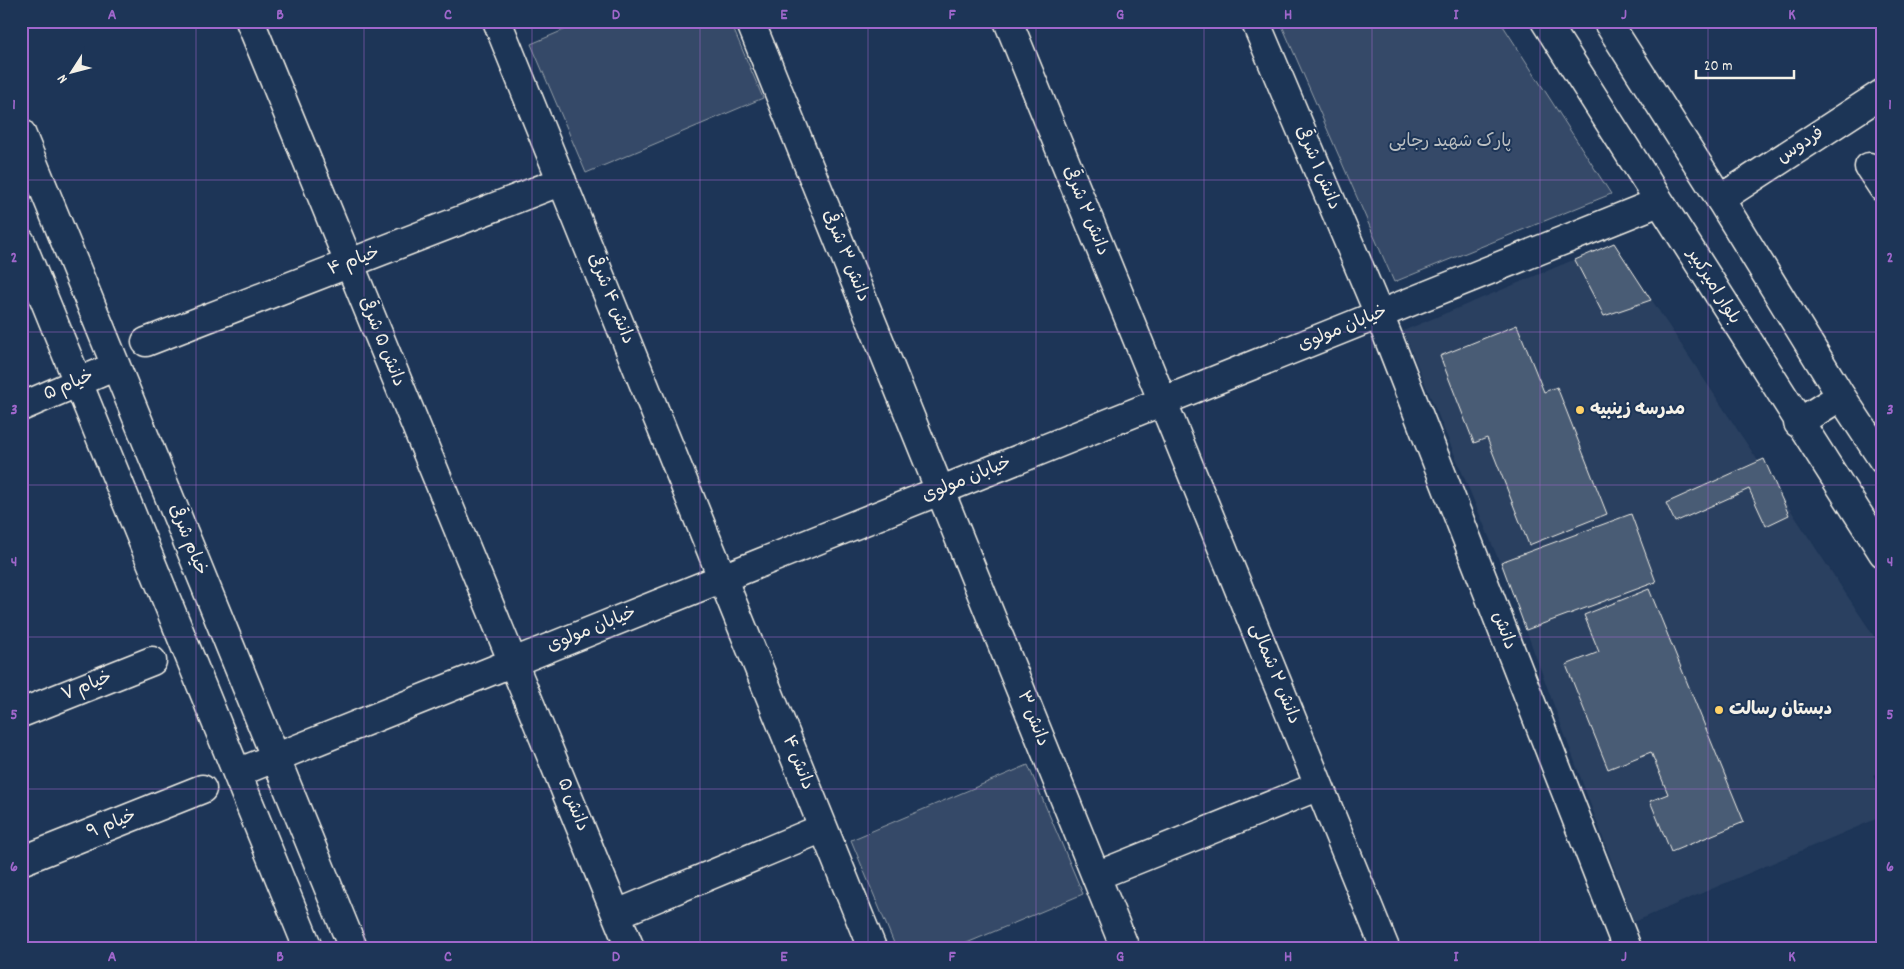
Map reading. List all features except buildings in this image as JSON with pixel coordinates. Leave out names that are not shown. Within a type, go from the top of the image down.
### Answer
[{"type":"street","name":"دانش ۵ شرقی","points":[[250,21],[513,662]]},
{"type":"street","name":"دانش ۴ شرقی","points":[[497,21],[723,578]]},
{"type":"street","name":"دانش ۳ شرقی","points":[[750,21],[940,491]]},
{"type":"street","name":"دانش ۲ شرقی","points":[[1008,21],[1162,401]]},
{"type":"street","name":"دانش ۱ شرقی","points":[[1255,21],[1379,314]]},
{"type":"street","name":"بلوار امیرکبیر","points":[[1545,21],[1798,423],[1883,553]]},
{"type":"street","points":[[1607,21],[1883,460]]},
{"type":"street","name":"فردوس","points":[[1720,199],[1883,93]]},
{"type":"street","name":"خیام شرقی","points":[[21,133],[353,948]]},
{"type":"street","name":"خیام ۴","points":[[146,342],[562,181]]},
{"type":"street","name":"خیابان مولوی","points":[[237,773],[1660,202]]},
{"type":"street","points":[[21,242],[308,948]]},
{"type":"street","name":"دانش","points":[[1379,314],[1627,948]]},
{"type":"street","name":"خیام ۵","points":[[21,407],[116,366]]},
{"type":"street","points":[[1798,423],[1841,396]]},
{"type":"street","name":"دانش ۲ شمالی","points":[[1162,401],[1385,948]]},
{"type":"street","name":"دانش ۳","points":[[940,491],[1125,948]]},
{"type":"street","name":"دانش ۴","points":[[723,578],[872,948]]},
{"type":"street","name":"خیام ۷","points":[[21,713],[152,661]]},
{"type":"street","name":"دانش ۵","points":[[513,662],[630,948]]},
{"type":"street","points":[[1096,876],[1319,786]]},
{"type":"street","name":"خیام ۹","points":[[21,861],[202,789]]},
{"type":"street","points":[[617,914],[823,828]]},
{"type":"shaded area","points":[[1614,243],[1883,650],[1883,771],[1873,775],[1883,801],[1883,816],[1634,922],[1512,592],[1403,331]]},
{"type":"green space","points":[[585,21],[730,21],[763,98],[586,173],[531,44]]},
{"type":"green space","name":"پارک شهید رجایی","points":[[1280,21],[1500,21],[1611,194],[1394,282]]},
{"type":"green space","points":[[1028,765],[1083,894],[955,948],[896,948],[851,840]]},
{"type":"place","name":"مدرسه زینبیه","points":[[1580,410]]},
{"type":"place","name":"دبستان رسالت","points":[[1719,710]]}]
